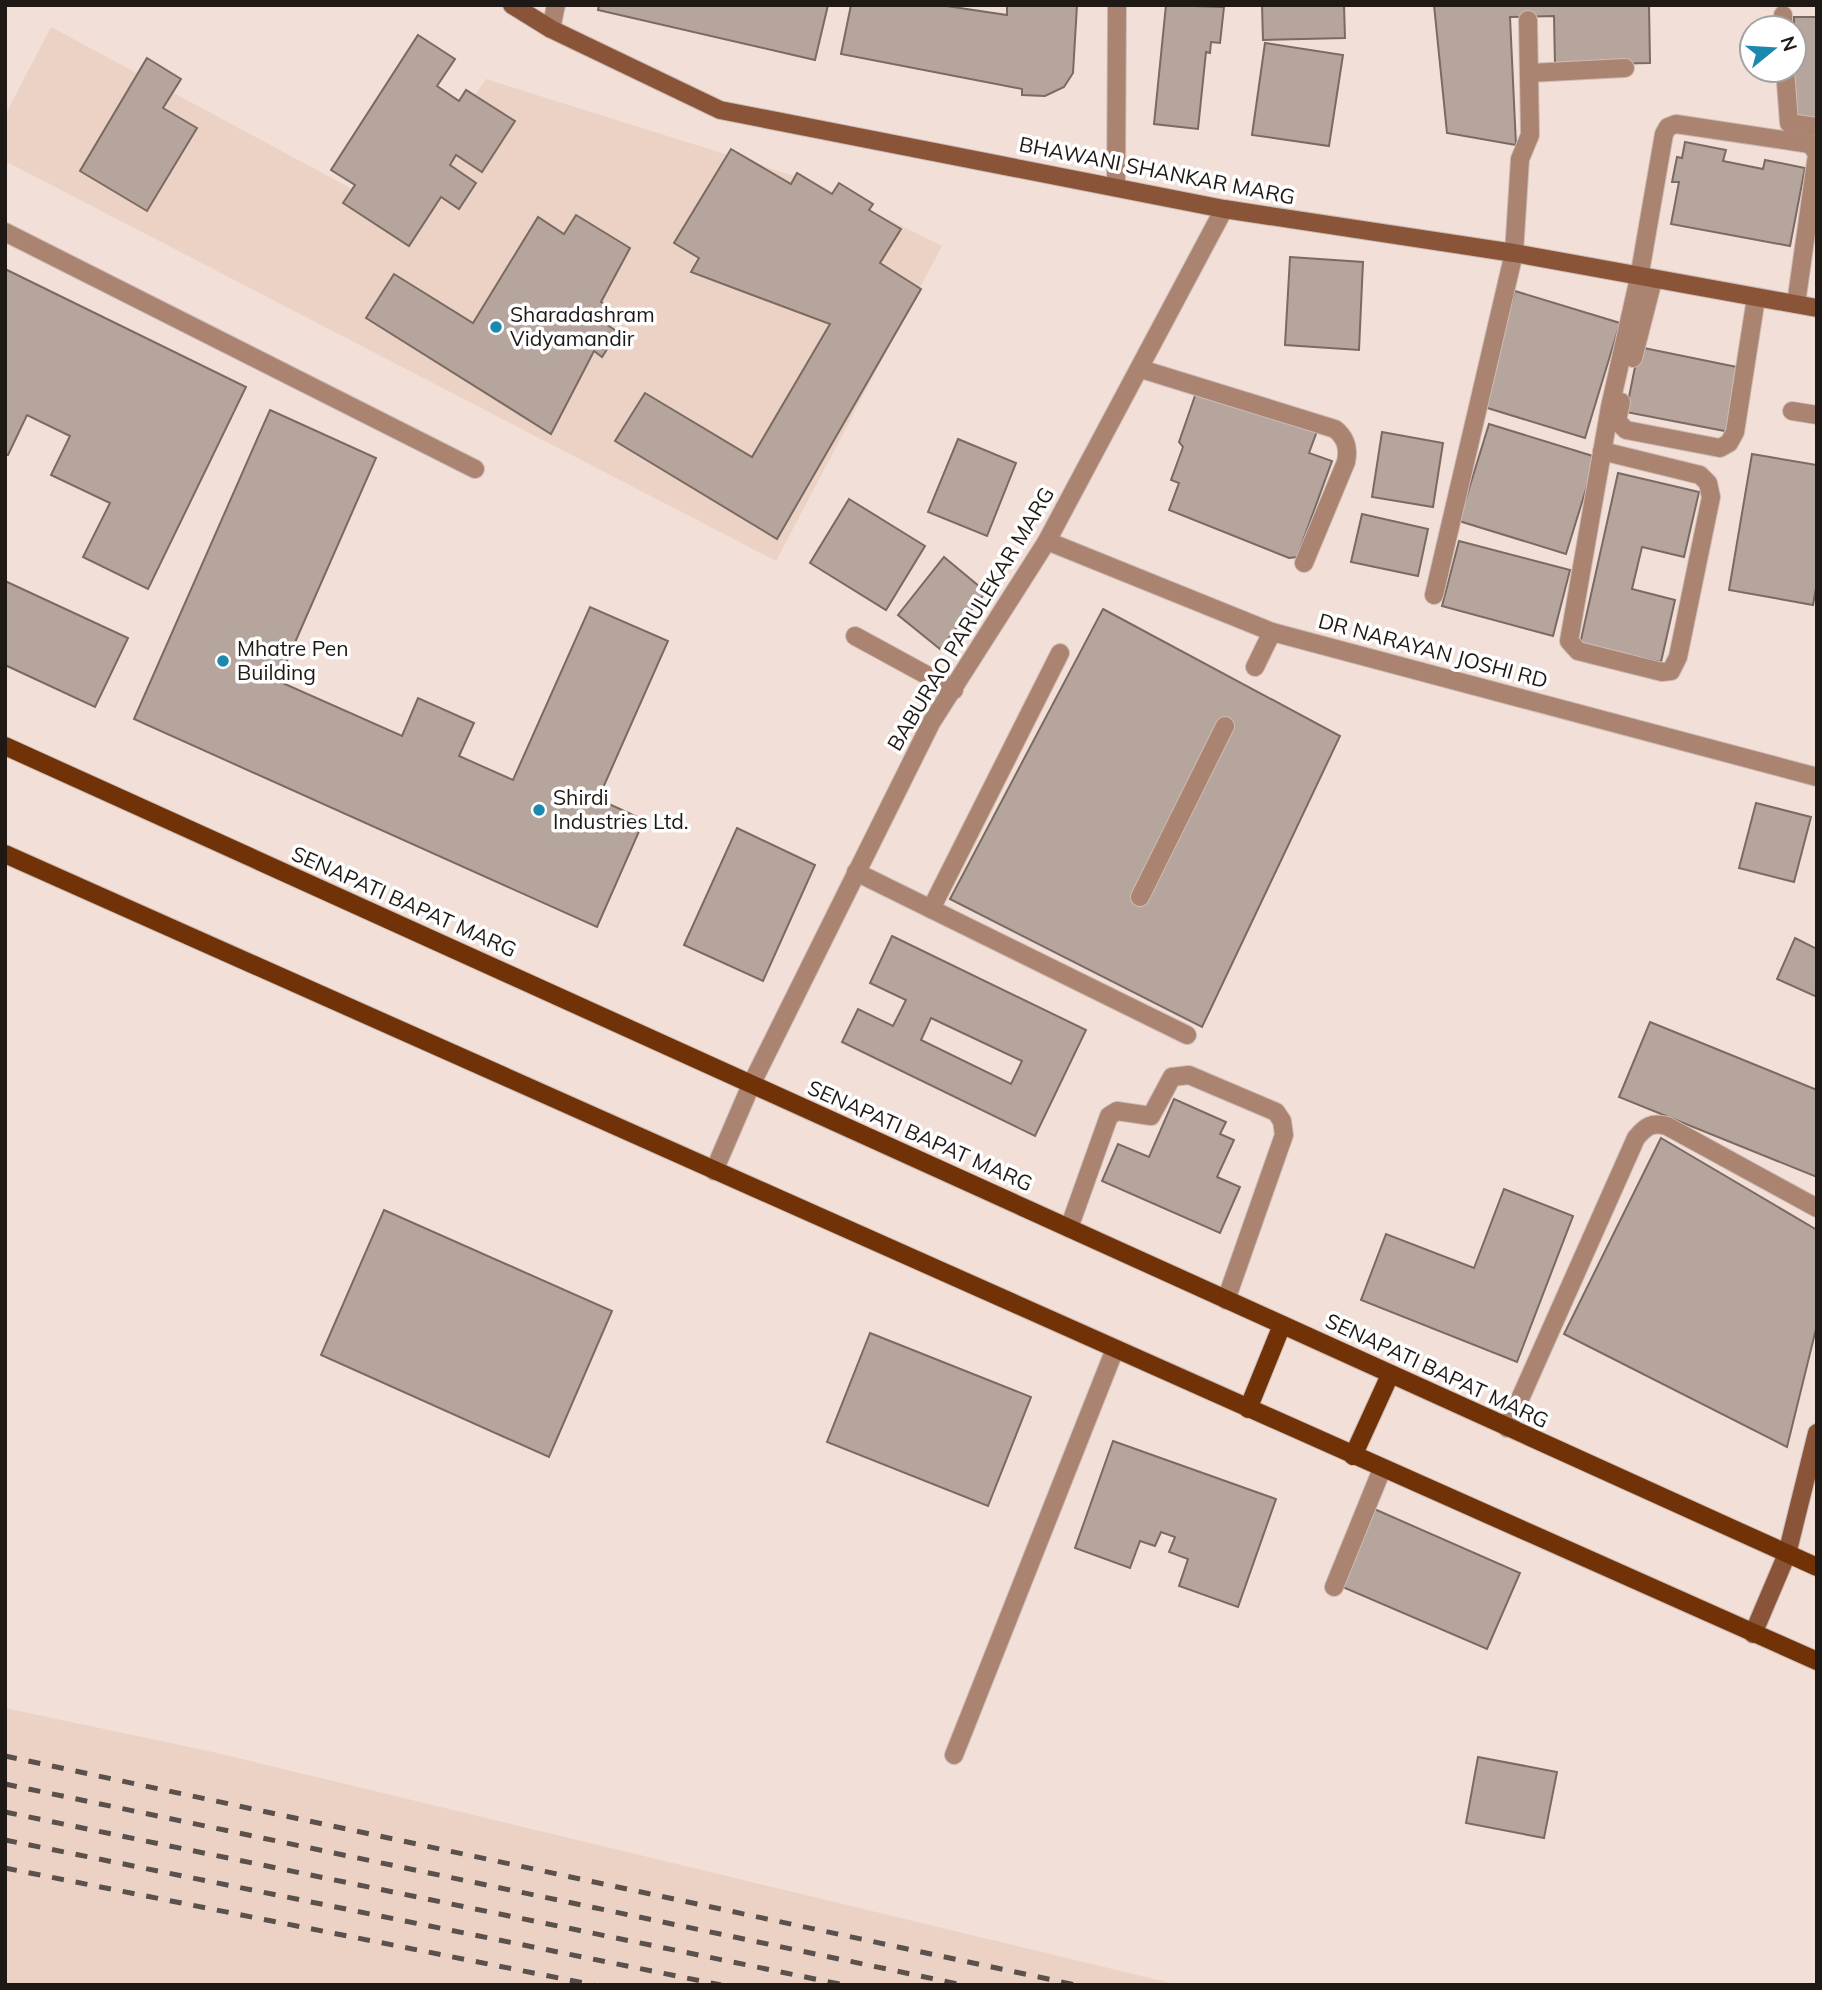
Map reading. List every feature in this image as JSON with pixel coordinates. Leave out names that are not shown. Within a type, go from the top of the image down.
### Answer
[{"type":"main road","name":"BHAWANI SHANKAR MARG","points":[[512,5],[551,29],[720,110],[1224,209],[1514,253],[1817,308]]},
{"type":"main road","name":"SENAPATI BAPAT MARG","points":[[5,746],[1817,1567]]},
{"type":"main road","points":[[5,854],[1817,1661]]},
{"type":"main road","points":[[1248,1409],[1282,1325]]},
{"type":"main road","points":[[1353,1456],[1390,1375]]},
{"type":"main road","points":[[1753,1634],[1787,1555],[1817,1433]]},
{"type":"street","points":[[551,29],[556,5]]},
{"type":"street","points":[[1116,187],[1117,5]]},
{"type":"street","points":[[1434,595],[1514,253],[1520,159],[1530,135],[1528,20]]},
{"type":"street","points":[[1530,72],[1625,68]]},
{"type":"street","points":[[1786,84],[1789,123],[1817,127]]},
{"type":"street","points":[[1602,451],[1700,475],[1708,483],[1711,497],[1709,510],[1678,657],[1671,671],[1662,672],[1578,651],[1569,641],[1602,451],[1646,279],[1664,134],[1668,127],[1676,124],[1810,144],[1817,154],[1797,304]]},
{"type":"street","name":"BABURAO PARULEKAR MARG","points":[[714,1171],[751,1085],[931,723],[1047,541],[1224,209]]},
{"type":"street","points":[[5,232],[475,469]]},
{"type":"street","points":[[1614,408],[1617,421],[1626,430],[1720,448],[1725,446],[1735,432],[1756,298]]},
{"type":"street","points":[[1141,369],[1335,429],[1342,435],[1348,453],[1346,462],[1304,563]]},
{"type":"street","points":[[1792,411],[1817,415]]},
{"type":"street","name":"DR NARAYAN JOSHI RD","points":[[1047,541],[1272,632],[1817,776]]},
{"type":"street","points":[[1255,667],[1272,632]]},
{"type":"street","points":[[855,636],[954,690]]},
{"type":"street","points":[[932,909],[1060,653]]},
{"type":"street","points":[[1140,897],[1225,726]]},
{"type":"street","points":[[856,872],[1187,1035]]},
{"type":"street","points":[[1069,1228],[1109,1116],[1117,1111],[1151,1116],[1172,1077],[1189,1075],[1276,1112],[1283,1121],[1284,1135],[1226,1300]]},
{"type":"street","points":[[1507,1428],[1636,1138],[1645,1127],[1656,1123],[1667,1126],[1817,1209]]},
{"type":"street","points":[[954,1755],[1115,1349]]},
{"type":"street","points":[[1334,1587],[1382,1469]]},
{"type":"shaded area","points":[[51,27],[395,212],[486,79],[814,182],[942,246],[776,561],[5,161],[5,115]]},
{"type":"shaded area","points":[[5,1708],[213,1752],[1179,1985],[5,1985]]},
{"type":"building","points":[[599,5],[828,5],[815,60],[598,10]]},
{"type":"building","points":[[851,5],[940,5],[1007,15],[1007,5],[1077,5],[1073,73],[1064,87],[1045,96],[1022,95],[1022,89],[841,54]]},
{"type":"building","points":[[1166,5],[1224,7],[1220,43],[1211,42],[1210,53],[1206,52],[1198,129],[1154,124]]},
{"type":"building","points":[[1262,5],[1344,5],[1345,38],[1263,40]]},
{"type":"building","points":[[1434,5],[1649,5],[1650,63],[1555,65],[1554,16],[1510,17],[1516,145],[1447,133]]},
{"type":"building","points":[[1808,17],[1817,17],[1817,120],[1794,120],[1794,84],[1808,84]]},
{"type":"building","points":[[418,35],[455,59],[437,86],[459,101],[466,90],[515,121],[482,172],[456,155],[450,165],[476,183],[459,209],[441,197],[409,246],[343,203],[355,185],[331,170]]},
{"type":"building","points":[[1265,43],[1343,55],[1329,146],[1252,135]]},
{"type":"building","points":[[147,58],[181,79],[163,108],[197,128],[147,211],[80,171]]},
{"type":"building","points":[[1685,142],[1726,150],[1723,161],[1763,169],[1765,160],[1805,168],[1790,246],[1671,224],[1679,182],[1672,182],[1677,157],[1682,158]]},
{"type":"building","points":[[731,149],[791,184],[797,173],[832,194],[839,183],[873,204],[869,210],[901,229],[880,263],[921,289],[777,539],[615,441],[645,393],[752,457],[830,324],[691,272],[699,258],[674,243]]},
{"type":"building","name":"Sharadashram Vidyamandir","points":[[576,215],[630,248],[601,302],[609,307],[601,321],[618,332],[602,357],[594,351],[551,434],[366,318],[394,274],[473,323],[538,217],[564,234]]},
{"type":"building","points":[[1290,257],[1363,262],[1359,350],[1285,345]]},
{"type":"building","points":[[5,269],[246,387],[148,589],[83,557],[110,503],[51,475],[70,436],[27,415],[8,455],[5,454]]},
{"type":"building","points":[[1515,291],[1620,323],[1585,438],[1481,406]]},
{"type":"building","points":[[1639,347],[1742,368],[1730,432],[1626,412]]},
{"type":"building","points":[[1197,390],[1317,431],[1309,453],[1332,461],[1297,557],[1289,558],[1169,510],[1179,483],[1171,480],[1183,447],[1179,442]]},
{"type":"building","name":"Mhatre Pen Building","points":[[270,410],[376,458],[278,681],[402,736],[418,698],[474,723],[459,756],[513,780],[590,607],[668,641],[598,799],[644,820],[597,927],[134,719]]},
{"type":"building","points":[[1489,424],[1596,457],[1566,554],[1459,521]]},
{"type":"building","points":[[1382,432],[1443,443],[1433,507],[1372,497]]},
{"type":"building","points":[[958,439],[1016,463],[987,536],[928,512]]},
{"type":"building","points":[[1752,454],[1817,465],[1817,582],[1813,605],[1729,590]]},
{"type":"building","points":[[1618,473],[1699,492],[1684,557],[1642,547],[1632,589],[1675,600],[1661,662],[1580,644]]},
{"type":"building","points":[[849,499],[925,546],[886,610],[810,563]]},
{"type":"building","points":[[1362,514],[1428,529],[1418,576],[1351,562]]},
{"type":"building","points":[[1459,541],[1570,570],[1553,636],[1442,606]]},
{"type":"building","points":[[944,557],[986,592],[940,649],[898,615]]},
{"type":"building","points":[[5,581],[128,638],[95,707],[5,665]]},
{"type":"building","points":[[1103,609],[1340,736],[1202,1027],[950,899]]},
{"type":"building","points":[[1756,803],[1811,817],[1794,882],[1739,868]]},
{"type":"building","points":[[737,828],[815,865],[763,981],[684,945]]},
{"type":"building","points":[[892,936],[1086,1030],[1035,1136],[842,1042],[858,1009],[893,1026],[906,1000],[870,983]],"holes":[[[931,1018],[1022,1061],[1011,1084],[921,1040]]]},
{"type":"building","points":[[1795,938],[1817,949],[1817,997],[1777,979]]},
{"type":"building","points":[[1650,1022],[1817,1090],[1817,1177],[1619,1097]]},
{"type":"building","points":[[1174,1099],[1226,1122],[1220,1134],[1234,1140],[1217,1177],[1240,1187],[1220,1233],[1102,1181],[1118,1144],[1149,1157]]},
{"type":"building","points":[[1661,1138],[1817,1230],[1817,1325],[1787,1447],[1564,1334]]},
{"type":"building","points":[[1504,1189],[1573,1216],[1517,1362],[1361,1300],[1386,1234],[1474,1268]]},
{"type":"building","points":[[384,1210],[612,1311],[549,1457],[321,1355]]},
{"type":"building","points":[[870,1333],[1031,1397],[988,1506],[827,1442]]},
{"type":"building","points":[[1113,1441],[1276,1499],[1238,1607],[1179,1586],[1188,1559],[1169,1552],[1175,1537],[1161,1532],[1155,1546],[1140,1541],[1130,1568],[1075,1548]]},
{"type":"building","points":[[1372,1508],[1520,1573],[1487,1649],[1338,1585]]},
{"type":"building","points":[[1478,1757],[1557,1772],[1544,1838],[1466,1823]]},
{"type":"railway","points":[[5,1756],[1076,1985]]},
{"type":"railway","points":[[5,1784],[963,1985]]},
{"type":"railway","points":[[5,1812],[844,1985]]},
{"type":"railway","points":[[5,1840],[721,1985]]},
{"type":"railway","points":[[5,1868],[594,1985]]},
{"type":"place","name":"Sharadashram Vidyamandir","points":[[496,327]]},
{"type":"place","name":"Mhatre Pen Building","points":[[223,661]]},
{"type":"place","name":"Shirdi Industries Ltd.","points":[[539,810]]}]
